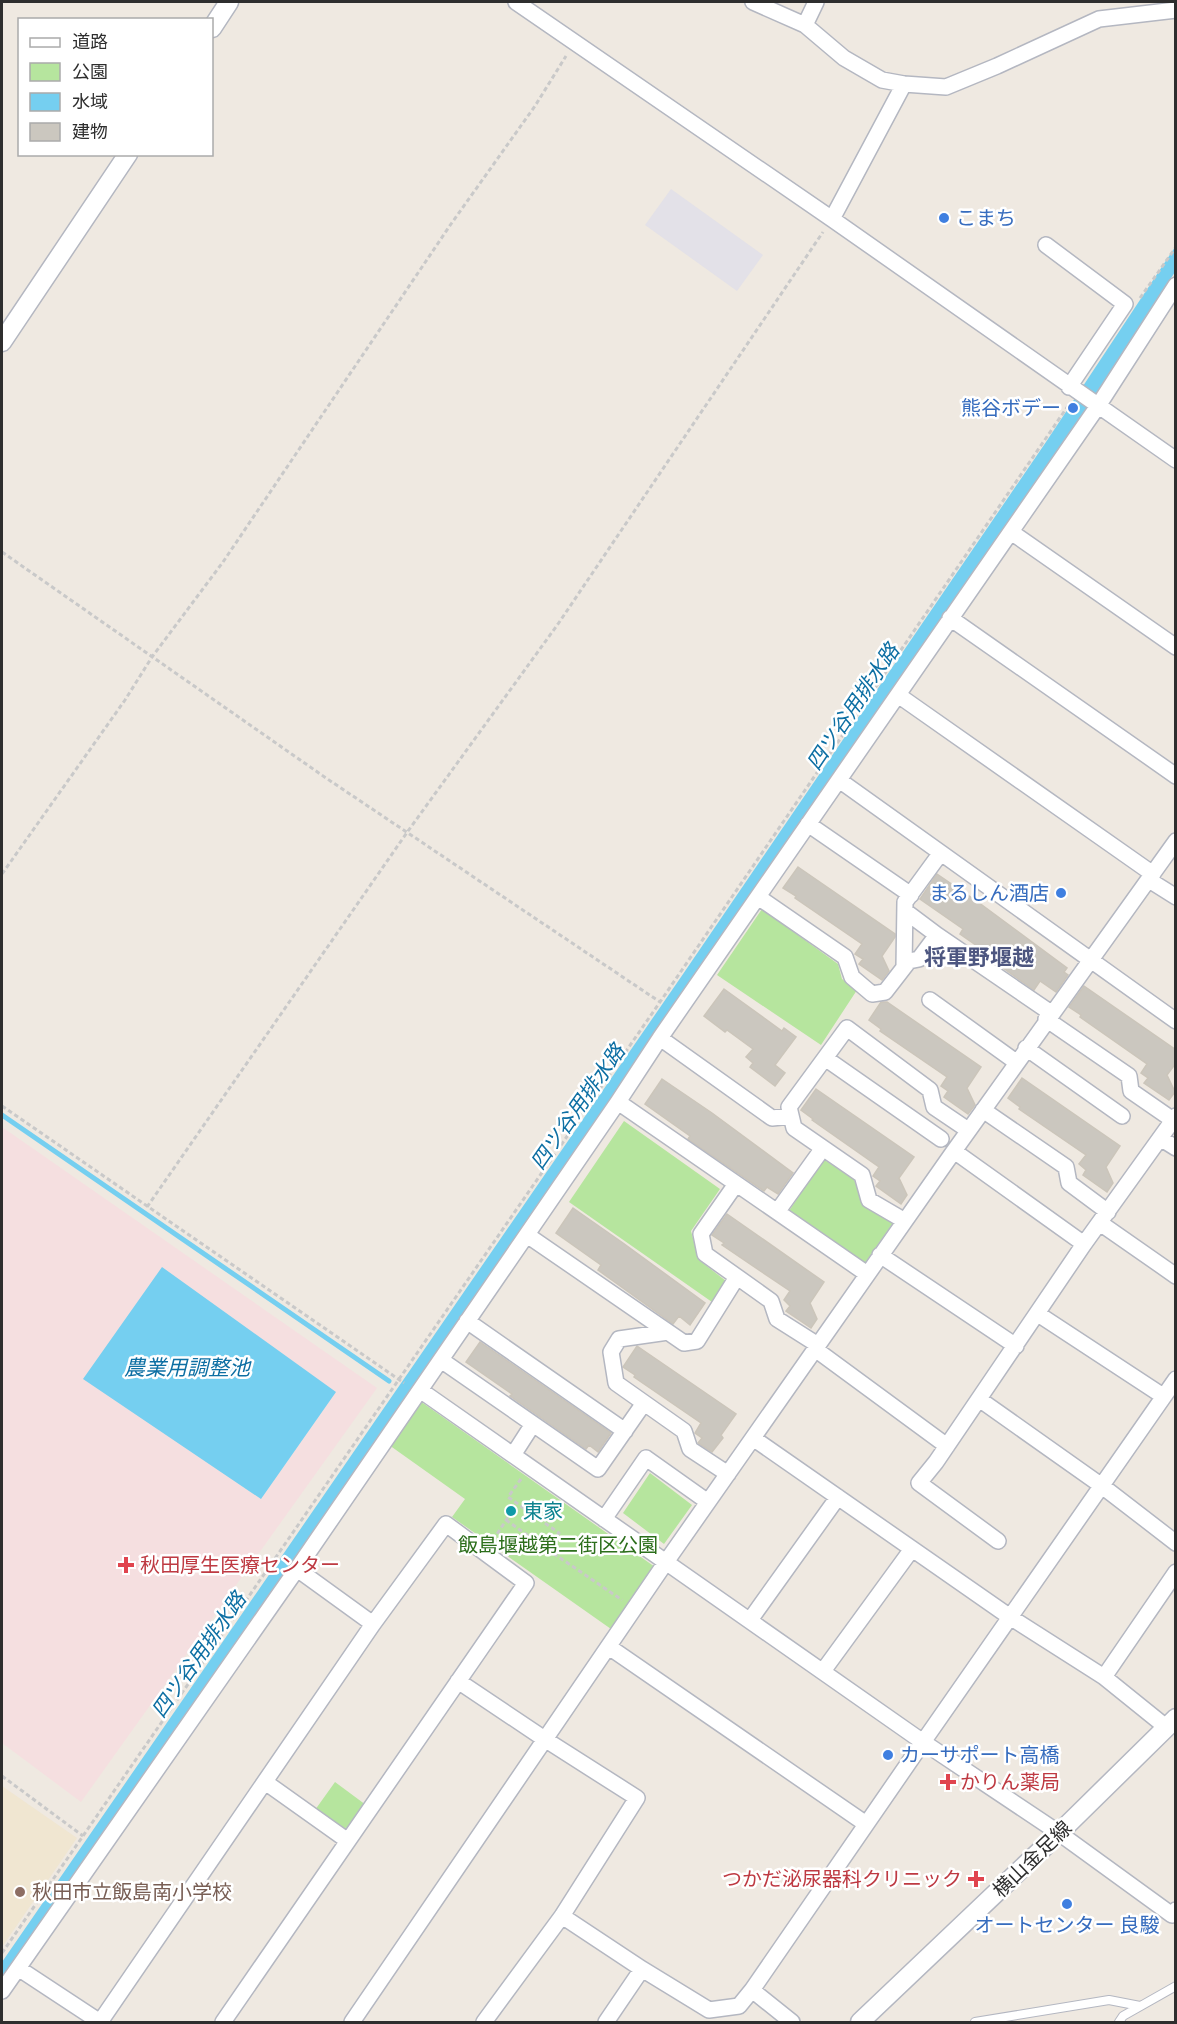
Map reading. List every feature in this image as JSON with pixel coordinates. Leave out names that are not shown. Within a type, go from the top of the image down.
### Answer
[{"type":"street","points":[[213,26],[229,2]]},
{"type":"street","points":[[516,2],[832,219],[1176,460]]},
{"type":"street","points":[[753,2],[805,25],[844,58],[882,80],[946,87],[1099,19],[1176,10]]},
{"type":"street","points":[[805,25],[816,2]]},
{"type":"street","points":[[832,219],[904,84]]},
{"type":"street","points":[[2,342],[127,156]]},
{"type":"street","points":[[1046,245],[1125,304],[1073,390]]},
{"type":"street","points":[[2,1991],[297,1569],[660,1038],[1011,532],[1176,285]]},
{"type":"street","points":[[1011,532],[1176,647]]},
{"type":"street","points":[[950,618],[1176,776]]},
{"type":"street","points":[[898,695],[1176,897]]},
{"type":"street","points":[[839,780],[1176,1021]]},
{"type":"street","points":[[808,825],[911,894]]},
{"type":"street","points":[[352,2022],[666,1562],[880,1255],[1176,841]]},
{"type":"street","points":[[904,967],[905,902],[940,854]]},
{"type":"street","points":[[758,897],[845,957],[852,977],[872,994],[885,992],[909,961],[919,959],[937,935]]},
{"type":"street","points":[[905,911],[1129,1076],[1131,1091],[1174,1118],[919,1483],[998,1541]]},
{"type":"street","points":[[930,1000],[1016,1062]]},
{"type":"street","points":[[905,1221],[869,1200],[862,1174],[794,1128],[789,1107],[847,1028],[930,1090],[934,1107],[968,1130]]},
{"type":"street","points":[[660,1038],[772,1118],[791,1116]]},
{"type":"street","points":[[1026,1048],[1122,1116]]},
{"type":"street","points":[[825,1058],[941,1139]]},
{"type":"street","points":[[618,1102],[867,1274]]},
{"type":"street","points":[[983,1110],[1066,1167],[1069,1183],[1104,1217],[1176,1276]]},
{"type":"street","points":[[1160,1138],[1176,1148]]},
{"type":"street","points":[[777,1212],[823,1148]]},
{"type":"street","points":[[954,1151],[1084,1245]]},
{"type":"street","points":[[736,1184],[701,1234],[705,1254],[771,1301],[777,1319],[947,1446]]},
{"type":"street","points":[[527,1235],[684,1343],[697,1341],[737,1277]]},
{"type":"street","points":[[880,1255],[1016,1346]]},
{"type":"street","points":[[1038,1314],[1163,1396]]},
{"type":"street","points":[[467,1321],[624,1431]]},
{"type":"street","points":[[668,1332],[619,1339],[611,1352],[616,1383],[684,1431],[690,1449],[728,1474]]},
{"type":"street","points":[[441,1360],[598,1469],[644,1403]]},
{"type":"street","points":[[562,1916],[642,1970],[709,2010],[739,2006],[1176,1379]]},
{"type":"street","points":[[420,1390],[1174,1915]]},
{"type":"street","points":[[979,1399],[1102,1486],[1176,1543]]},
{"type":"street","points":[[513,1455],[533,1424]]},
{"type":"street","points":[[753,1438],[1010,1617],[1171,1722]]},
{"type":"street","points":[[604,1519],[646,1458],[708,1502]]},
{"type":"street","points":[[750,1620],[838,1497]]},
{"type":"street","points":[[18,1968],[100,2022],[373,1624],[446,1524],[526,1583],[223,2022]]},
{"type":"street","points":[[823,1671],[912,1549]]},
{"type":"street","points":[[297,1569],[373,1624]]},
{"type":"street","points":[[1104,1677],[1176,1572]]},
{"type":"street","points":[[609,1647],[866,1824]]},
{"type":"street","points":[[458,1681],[637,1798],[562,1916],[484,2022]]},
{"type":"street","name":"横山金足線","points":[[860,2022],[1059,1833],[1171,1722]]},
{"type":"street","points":[[265,1782],[348,1841]]},
{"type":"street","points":[[606,2022],[642,1970]]},
{"type":"street","points":[[752,1990],[792,2022]]},
{"type":"lane","points":[[1119,2022],[1124,2016],[1176,1986]]},
{"type":"lane","points":[[975,2022],[1109,2000],[1140,2006]]},
{"type":"path","points":[[2,874],[125,700],[152,657],[223,562],[444,234],[535,106],[575,43]]},
{"type":"path","points":[[147,1207],[408,831],[558,624],[832,219]]},
{"type":"path","points":[[1125,304],[1139,300],[1176,247]]},
{"type":"path","points":[[2,1953],[660,1002],[1073,390]]},
{"type":"path","points":[[2,552],[326,778],[660,1002]]},
{"type":"path","points":[[2,1106],[399,1380]]},
{"type":"path","points":[[529,1466],[508,1497],[559,1533],[547,1549]]},
{"type":"path","points":[[484,1552],[507,1518],[547,1549],[628,1604]]},
{"type":"path","points":[[2,1776],[83,1836]]},
{"type":"shaded area","points":[[671,189],[763,255],[737,291],[645,225]]},
{"type":"shaded area","name":"秋田厚生医療センター","points":[[2,1127],[377,1388],[81,1802],[2,1743]]},
{"type":"shaded area","name":"秋田市立飯島南小学校","points":[[2,1786],[77,1838],[2,1947]]},
{"type":"green space","points":[[762,909],[838,964],[842,979],[857,990],[821,1045],[717,975]]},
{"type":"green space","points":[[624,1121],[720,1189],[691,1231],[699,1260],[726,1281],[712,1302],[569,1202]]},
{"type":"green space","points":[[823,1159],[854,1179],[862,1202],[893,1223],[865,1263],[789,1211]]},
{"type":"green space","name":"飯島堰越第二街区公園","points":[[420,1401],[655,1567],[611,1629],[452,1517],[465,1499],[389,1445]]},
{"type":"green space","points":[[650,1473],[692,1505],[664,1544],[623,1513]]},
{"type":"green space","points":[[335,1782],[366,1805],[350,1827],[340,1829],[315,1810]]},
{"type":"water","name":"四ツ谷用排水路","points":[[1175,247],[1175,272],[1087,409],[411,1392],[2,1978],[2,1962],[681,977],[1046,442]]},
{"type":"water","name":"農業用調整池","points":[[162,1267],[336,1392],[261,1499],[83,1379]]},
{"type":"building","points":[[798,867],[895,934],[882,956],[889,971],[882,980],[859,964],[863,959],[855,954],[862,944],[783,888]]},
{"type":"building","points":[[937,874],[1067,968],[1064,972],[1068,975],[1056,992],[1040,981],[1034,990],[988,958],[990,955],[960,934],[963,929],[920,899]]},
{"type":"building","points":[[1084,986],[1176,1050],[1176,1063],[1167,1075],[1175,1092],[1169,1100],[1144,1083],[1148,1078],[1141,1073],[1147,1064],[1069,1007]]},
{"type":"building","points":[[724,989],[782,1031],[784,1028],[796,1037],[775,1065],[785,1073],[775,1086],[750,1067],[753,1063],[746,1057],[753,1049],[704,1016]]},
{"type":"building","points":[[881,1002],[887,1002],[981,1067],[967,1088],[975,1105],[968,1114],[944,1097],[948,1091],[941,1086],[947,1077],[880,1031],[881,1029],[869,1020]]},
{"type":"building","points":[[1022,1078],[1120,1146],[1106,1167],[1113,1183],[1107,1192],[1083,1175],[1086,1170],[1079,1164],[1086,1155],[1019,1109],[1020,1107],[1008,1098]]},
{"type":"building","points":[[662,1079],[793,1173],[778,1194],[767,1187],[764,1191],[688,1139],[690,1136],[645,1104]]},
{"type":"building","points":[[816,1089],[914,1157],[899,1178],[907,1195],[901,1204],[876,1186],[880,1181],[873,1176],[879,1167],[801,1110]]},
{"type":"building","points":[[573,1208],[705,1303],[690,1325],[679,1316],[673,1324],[598,1270],[601,1265],[556,1233]]},
{"type":"building","points":[[727,1214],[824,1282],[810,1303],[817,1319],[811,1328],[786,1311],[790,1306],[784,1300],[790,1291],[722,1245],[724,1243],[712,1235]]},
{"type":"building","points":[[480,1342],[611,1433],[598,1452],[589,1445],[586,1449],[466,1362]]},
{"type":"building","points":[[637,1346],[736,1414],[721,1435],[723,1438],[712,1452],[698,1443],[702,1438],[695,1433],[701,1423],[623,1367]]},
{"type":"waterway","points":[[2,1115],[389,1381]]},
{"type":"place","name":"こまち","points":[[944,218]]},
{"type":"place","name":"熊谷ボデー","points":[[1073,408]]},
{"type":"place","name":"まるしん酒店","points":[[1061,893]]},
{"type":"place","name":"東家","points":[[511,1511]]},
{"type":"place","name":"秋田厚生医療センター","points":[[126,1565]]},
{"type":"place","name":"カーサポート高橋","points":[[888,1755]]},
{"type":"place","name":"かりん薬局","points":[[948,1782]]},
{"type":"place","name":"つかだ泌尿器科クリニック","points":[[976,1879]]},
{"type":"place","name":"秋田市立飯島南小学校","points":[[20,1892]]},
{"type":"place","name":"オートセンター 良駿","points":[[1067,1904]]},
{"type":"district","name":"将軍野堰越","points":[[979,957]]}]
